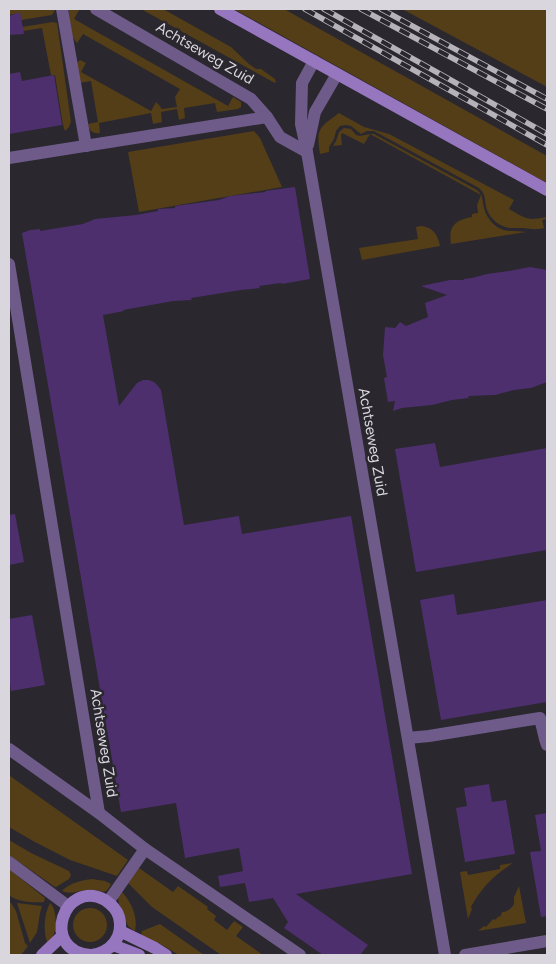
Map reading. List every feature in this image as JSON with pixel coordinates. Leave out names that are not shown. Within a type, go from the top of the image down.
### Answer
[{"type":"street","points":[[62,9],[86,146]]},
{"type":"street","name":"Achtseweg Zuid","points":[[96,9],[251,99],[280,137],[307,152]]},
{"type":"street","points":[[220,9],[547,190]]},
{"type":"street","name":"Achtseweg Zuid","points":[[314,61],[302,83],[301,124],[445,955]]},
{"type":"street","name":"Achtseweg Zuid","points":[[307,152],[315,112],[337,74]]},
{"type":"street","points":[[9,158],[266,117]]},
{"type":"street","name":"Achtseweg Zuid","points":[[9,264],[99,813]]},
{"type":"street","points":[[408,738],[540,718],[547,745]]},
{"type":"street","name":"Achtseweg Zuid","points":[[9,749],[99,813],[145,850],[300,955]]},
{"type":"street","points":[[108,902],[145,850]]},
{"type":"street","points":[[9,862],[68,906]]},
{"type":"street","points":[[91,896],[100,897],[108,902],[114,907],[120,922],[120,931],[113,945],[99,954],[83,955],[72,953],[62,936],[61,928],[61,920],[68,906],[83,897],[91,896]]},
{"type":"street","points":[[120,931],[166,955]]},
{"type":"street","points":[[42,955],[62,936]]},
{"type":"street","points":[[465,955],[547,940]]},
{"type":"street","points":[[113,945],[138,955]]},
{"type":"shaded area","points":[[9,9],[55,10],[52,15],[21,20],[20,13],[9,15]]},
{"type":"shaded area","points":[[141,9],[163,9],[231,47],[249,64],[256,69],[261,69],[275,79],[276,83],[273,82]]},
{"type":"shaded area","points":[[234,9],[284,9],[547,156],[547,183]]},
{"type":"shaded area","points":[[402,9],[547,9],[547,87],[417,17]]},
{"type":"shaded area","points":[[69,10],[79,10],[74,19],[228,106],[233,97],[241,102],[241,107],[217,112],[215,103],[184,108],[185,118],[179,120],[177,109],[161,112],[162,122],[153,124],[151,113],[99,123],[100,133],[92,132],[88,124],[98,122],[91,81],[80,83],[77,63],[80,60],[86,63],[81,72],[151,111],[156,102],[162,109],[177,107],[175,97],[180,89],[83,34],[77,43],[71,29]]},
{"type":"shaded area","points":[[57,23],[71,122],[65,131],[55,75],[51,75],[42,28],[23,31],[22,27]]},
{"type":"shaded area","points":[[339,113],[364,127],[389,134],[514,200],[509,209],[523,217],[535,219],[547,217],[547,219],[542,220],[544,228],[508,228],[500,225],[489,214],[484,196],[479,188],[374,131],[367,131],[361,134],[351,126],[340,126],[329,147],[329,152],[320,154],[318,139],[320,129]]},
{"type":"shaded area","points":[[344,128],[351,129],[356,135],[360,136],[370,134],[364,144],[342,133],[342,145],[333,146],[339,132]]},
{"type":"shaded area","points":[[254,131],[260,138],[282,187],[139,212],[128,152]]},
{"type":"shaded area","points":[[370,134],[374,134],[477,190],[482,196],[487,217],[493,224],[509,231],[526,232],[451,244],[452,228],[457,222],[478,213],[477,205],[481,195]]},
{"type":"shaded area","points":[[416,227],[429,228],[434,232],[440,246],[362,260],[359,248],[418,239]]},
{"type":"shaded area","points":[[10,776],[128,860],[117,876],[70,860],[9,827]]},
{"type":"shaded area","points":[[9,840],[69,871],[71,875],[69,879],[55,887],[9,855]]},
{"type":"shaded area","points":[[513,863],[494,877],[484,888],[471,907],[468,919],[460,872],[467,871],[468,875],[500,869],[500,865]]},
{"type":"shaded area","points":[[139,868],[173,892],[178,886],[208,907],[207,909],[216,916],[214,920],[227,930],[234,921],[243,927],[236,936],[263,955],[221,955],[152,907],[128,883]]},
{"type":"shaded area","points":[[9,869],[45,898],[44,902],[25,902],[9,895]]},
{"type":"shaded area","points":[[92,879],[111,884],[104,892],[90,890],[70,893],[62,891],[72,884]]},
{"type":"shaded area","points":[[519,886],[526,923],[478,931],[484,926],[486,927],[493,919],[495,920],[500,917],[502,912],[512,907]]},
{"type":"shaded area","points":[[122,892],[133,910],[136,921],[135,931],[128,926],[119,904],[118,897]]},
{"type":"shaded area","points":[[9,900],[16,911],[25,943],[28,946],[21,955],[9,955]]},
{"type":"shaded area","points":[[17,903],[42,906],[37,932],[30,943]]},
{"type":"shaded area","points":[[50,903],[54,910],[56,924],[53,936],[47,942],[45,922],[46,912]]},
{"type":"shaded area","points":[[90,908],[102,913],[107,925],[102,937],[90,942],[78,937],[73,925],[78,913]]},
{"type":"shaded area","points":[[160,924],[204,955],[179,955],[141,935],[142,931]]},
{"type":"building","points":[[20,12],[24,34],[9,35],[9,16]]},
{"type":"building","points":[[20,72],[22,81],[54,75],[62,125],[9,134],[9,74]]},
{"type":"building","points":[[295,187],[310,279],[259,286],[260,288],[191,298],[192,300],[173,301],[103,315],[119,406],[137,383],[143,380],[154,382],[161,390],[184,525],[239,516],[242,534],[351,516],[412,874],[296,894],[368,945],[360,955],[323,955],[284,928],[288,922],[273,898],[249,902],[245,883],[220,887],[218,876],[243,871],[239,848],[185,858],[176,803],[121,812],[22,233],[30,230],[40,229],[40,231],[83,224],[95,219],[136,215],[158,211],[158,209],[219,200],[230,196]]},
{"type":"building","points":[[530,267],[547,270],[547,382],[531,388],[495,395],[468,396],[469,398],[393,411],[395,401],[388,402],[384,378],[387,377],[383,355],[385,327],[395,328],[400,322],[406,326],[428,317],[425,303],[447,295],[421,286]]},
{"type":"building","points":[[435,443],[440,467],[547,448],[547,550],[416,572],[395,449]]},
{"type":"building","points":[[15,514],[24,562],[9,565],[9,515]]},
{"type":"building","points":[[454,594],[457,615],[547,600],[547,702],[441,720],[420,600]]},
{"type":"building","points":[[32,615],[45,685],[11,691],[9,677],[9,619]]},
{"type":"building","points":[[489,784],[492,802],[506,800],[515,854],[465,862],[456,808],[467,806],[464,788]]},
{"type":"building","points":[[547,813],[547,916],[541,917],[530,852],[541,851],[535,815]]},
{"type":"railway","points":[[305,9],[547,145]]},
{"type":"railway","points":[[324,9],[547,134]]},
{"type":"railway","points":[[361,9],[547,109]]},
{"type":"railway","points":[[381,9],[547,99]]}]
